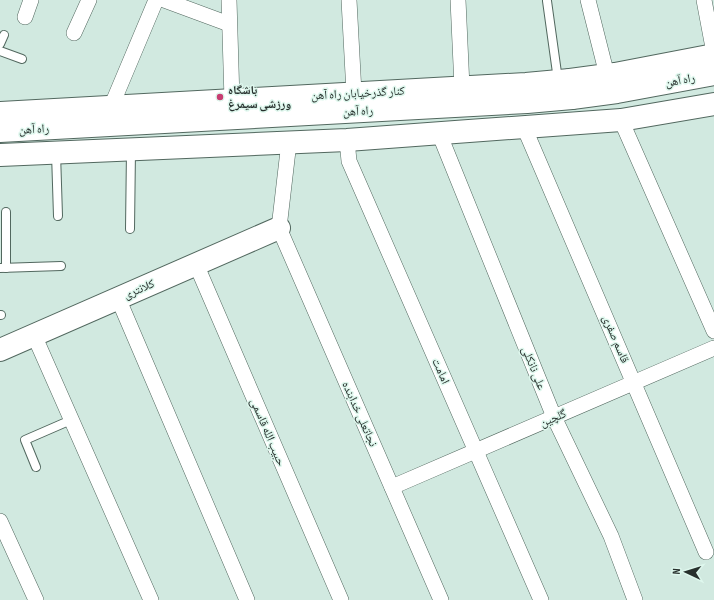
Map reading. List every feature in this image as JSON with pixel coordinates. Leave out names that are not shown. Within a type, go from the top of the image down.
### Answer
[{"type":"main road","name":"کنار گذرخیابان راه آهن","points":[[0,113],[462,87],[567,86],[608,75],[714,54]]},
{"type":"main road","name":"راه آهن","points":[[0,131],[527,102],[567,86],[617,92],[714,74]]},
{"type":"main road","name":"راه آهن","points":[[0,155],[347,140],[622,120],[714,105]]},
{"type":"main road","points":[[401,109],[403,135]]},
{"type":"main road","name":"کلانتری","points":[[0,350],[279,228]]},
{"type":"street","points":[[25,17],[31,0]]},
{"type":"street","points":[[74,33],[89,0]]},
{"type":"street","points":[[111,107],[156,0]]},
{"type":"street","points":[[164,0],[188,4],[229,24]]},
{"type":"street","points":[[229,0],[232,100]]},
{"type":"street","points":[[349,0],[354,93]]},
{"type":"street","points":[[458,0],[462,87]]},
{"type":"street","points":[[588,0],[608,75]]},
{"type":"street","points":[[704,0],[714,54]]},
{"type":"street","points":[[622,120],[714,331]]},
{"type":"street","name":"قاسم صفری","points":[[524,127],[706,552]]},
{"type":"street","name":"علی نانکلی","points":[[438,133],[554,417],[611,536],[635,600]]},
{"type":"street","name":"امامت","points":[[347,140],[349,161],[541,600]]},
{"type":"street","points":[[279,228],[289,142]]},
{"type":"street","name":"نجاتعلی خدابنده","points":[[279,228],[441,600]]},
{"type":"street","name":"حبیب الله قاسمی","points":[[196,264],[341,600]]},
{"type":"street","points":[[118,298],[247,600]]},
{"type":"street","points":[[34,335],[151,600]]},
{"type":"street","name":"گلچین","points":[[392,486],[714,348]]},
{"type":"street","points":[[1,528],[36,600]]},
{"type":"lane","points":[[547,1],[567,86]]},
{"type":"lane","points":[[0,44],[4,35]]},
{"type":"lane","points":[[0,51],[22,59]]},
{"type":"lane","points":[[130,229],[131,149]]},
{"type":"lane","points":[[56,153],[58,216]]},
{"type":"lane","points":[[6,212],[3,268],[61,266]]},
{"type":"lane","points":[[36,468],[25,440],[71,420]]},
{"type":"place","name":"باشگاه ورزشی سیمرغ","points":[[220,97]]}]
